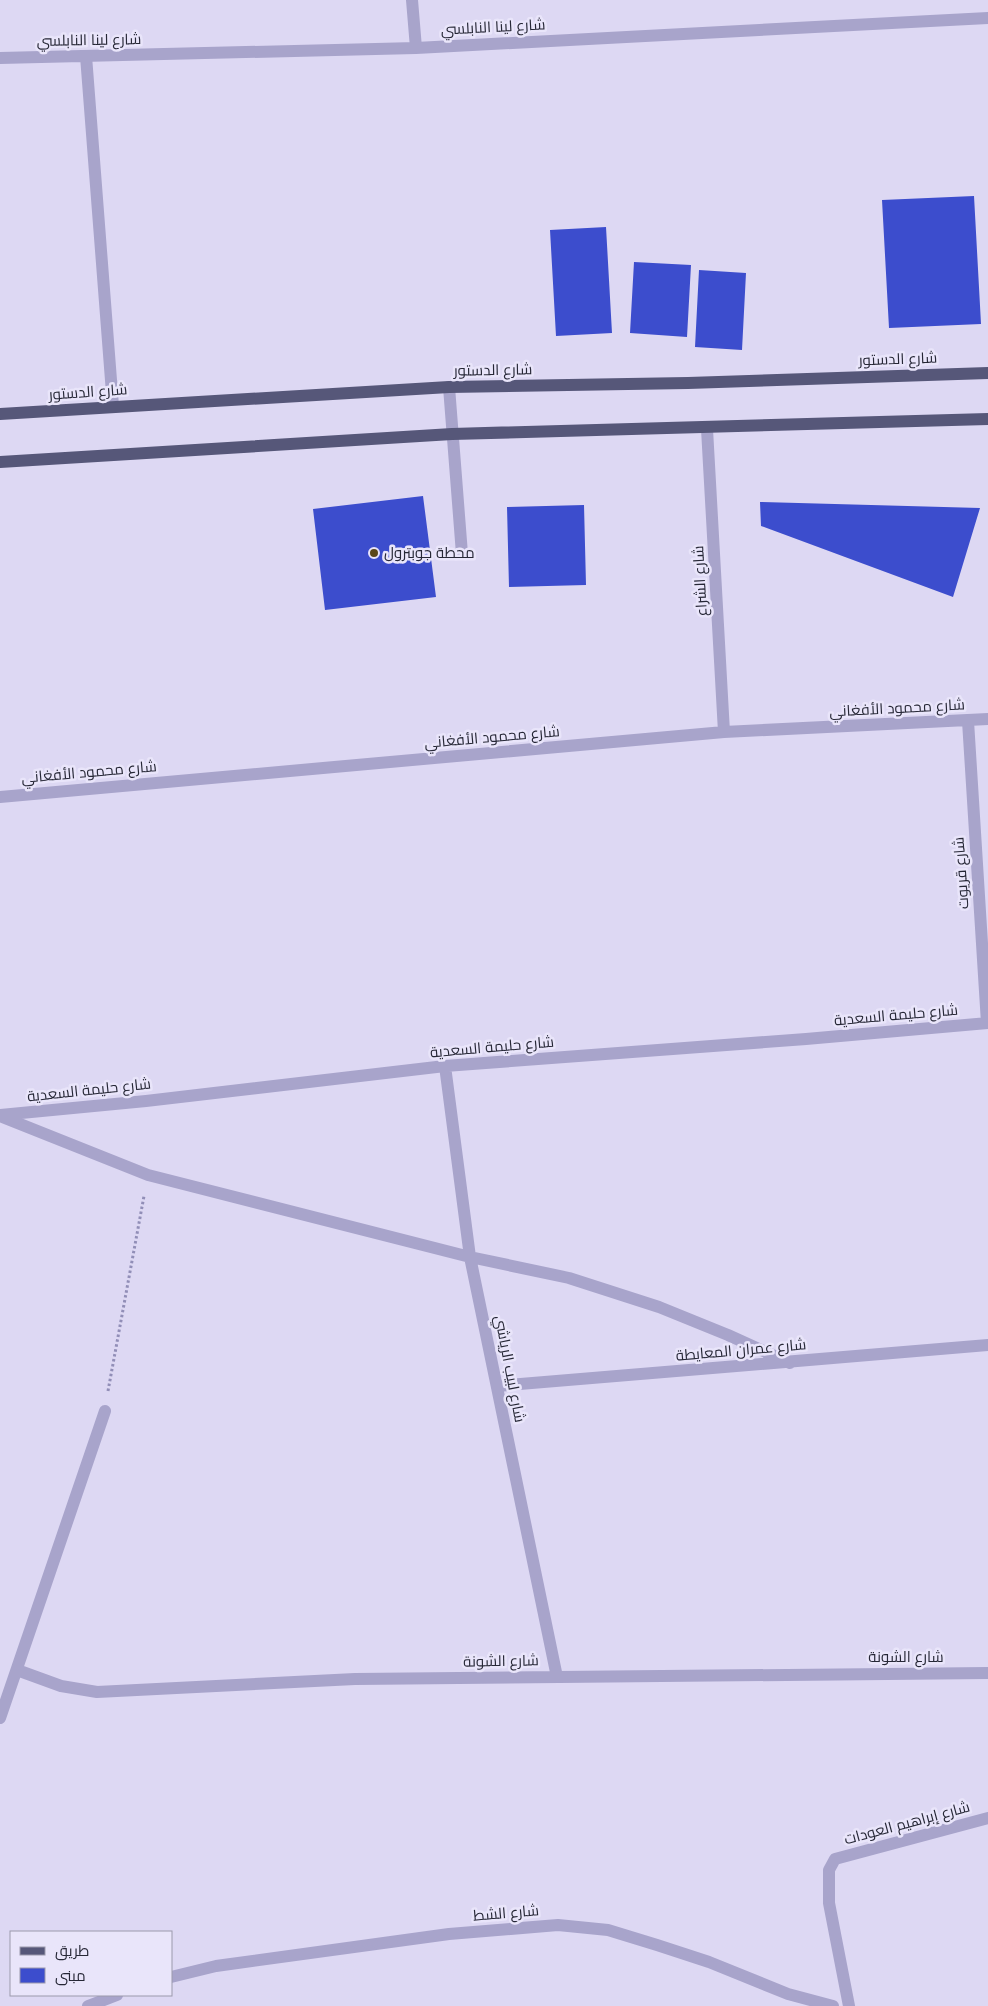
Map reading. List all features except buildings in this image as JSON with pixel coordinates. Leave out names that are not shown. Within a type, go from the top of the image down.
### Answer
[{"type":"main road","name":"شارع الدستور","points":[[0,414],[449,386],[688,384],[988,373]]},
{"type":"main road","points":[[0,462],[452,434],[707,429],[988,419]]},
{"type":"street","points":[[412,0],[416,48]]},
{"type":"street","name":"شارع لينا النابلسي","points":[[0,58],[416,48],[988,18]]},
{"type":"street","points":[[86,56],[113,406]]},
{"type":"street","points":[[449,386],[462,554]]},
{"type":"street","name":"شارع الشراع","points":[[707,429],[724,732]]},
{"type":"street","name":"شارع محمود الأفغاني","points":[[0,797],[724,732],[988,719]]},
{"type":"street","name":"شارع قريوت","points":[[968,721],[988,1023]]},
{"type":"street","name":"شارع حليمة السعدية","points":[[0,1115],[146,1101],[444,1066],[806,1039],[988,1023]]},
{"type":"street","name":"شارع لبيب الرياشي","points":[[444,1066],[470,1257],[557,1676]]},
{"type":"street","points":[[0,1115],[148,1175],[470,1257],[569,1278],[659,1307],[790,1363]]},
{"type":"street","name":"شارع عمران المعايطة","points":[[497,1386],[790,1363],[988,1344]]},
{"type":"street","points":[[0,1718],[105,1411]]},
{"type":"street","name":"شارع الشونة","points":[[18,1670],[61,1686],[97,1692],[355,1679],[988,1673]]},
{"type":"street","name":"شارع إبراهيم العودات","points":[[849,2006],[829,1903],[829,1870],[835,1859],[988,1818]]},
{"type":"street","name":"شارع الشط","points":[[172,1977],[216,1966],[449,1934],[558,1925],[608,1930],[709,1962],[788,1994],[833,2006]]},
{"type":"street","points":[[88,2006],[113,1996]]},
{"type":"path","points":[[105,1411],[148,1175]]},
{"type":"place","name":"محطة جوبترول","points":[[374,553]]}]
